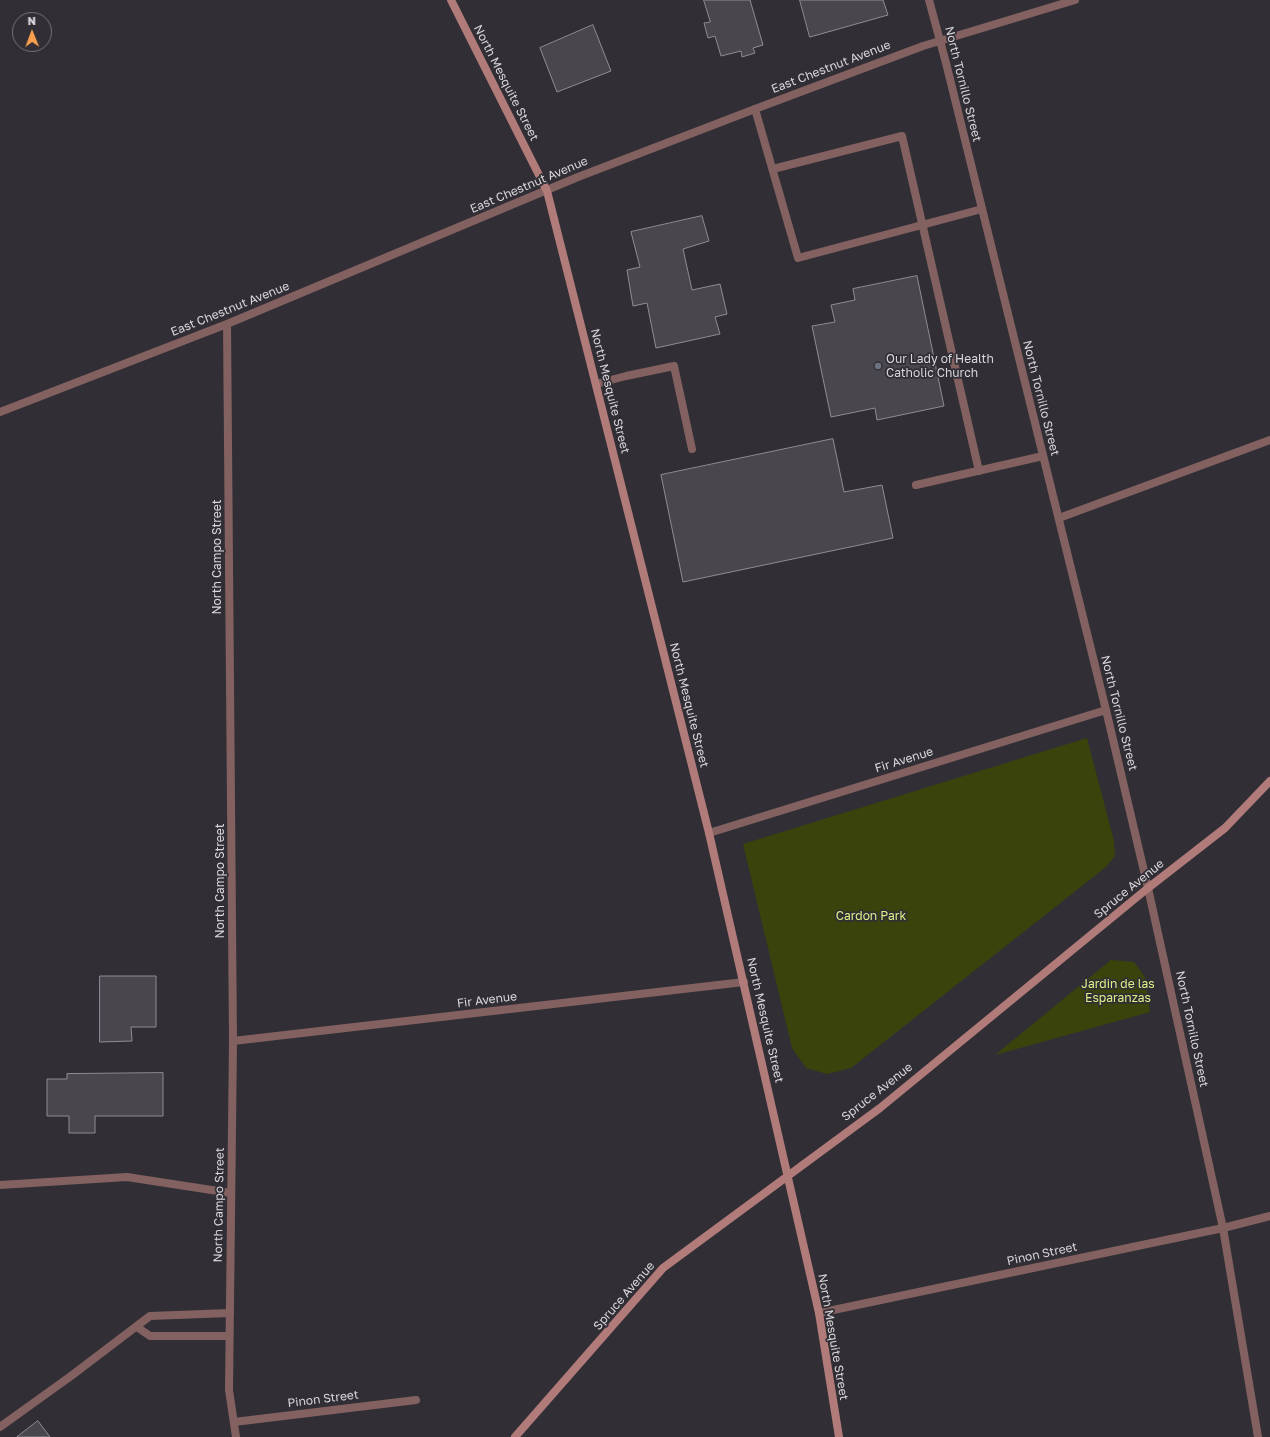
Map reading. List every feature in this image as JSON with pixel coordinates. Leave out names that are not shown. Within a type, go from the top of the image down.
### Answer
[{"type":"street","name":"North Mesquite Street","points":[[451,0],[547,191],[709,833],[744,982],[819,1313],[839,1437]]},
{"type":"street","name":"North Tornillo Street","points":[[929,0],[1106,710],[1148,888],[1223,1228],[1258,1437]]},
{"type":"street","name":"East Chestnut Avenue","points":[[0,412],[227,324],[578,177],[940,40],[1075,0]]},
{"type":"street","points":[[756,109],[798,258],[982,209]]},
{"type":"street","points":[[773,169],[902,136],[979,471]]},
{"type":"street","name":"North Campo Street","points":[[227,324],[233,1041],[229,1390],[236,1437]]},
{"type":"street","points":[[596,384],[674,366],[692,448]]},
{"type":"street","points":[[1058,518],[1270,440]]},
{"type":"street","points":[[916,485],[1043,456]]},
{"type":"street","name":"Fir Avenue","points":[[709,833],[1106,710]]},
{"type":"street","name":"Spruce Avenue","points":[[515,1437],[663,1268],[880,1108],[1148,888],[1225,828],[1270,781]]},
{"type":"street","name":"Fir Avenue","points":[[233,1041],[744,982]]},
{"type":"street","points":[[0,1185],[126,1177],[231,1193]]},
{"type":"street","name":"Pinon Street","points":[[819,1313],[1223,1228],[1270,1216]]},
{"type":"street","points":[[0,1428],[150,1316],[230,1313]]},
{"type":"street","points":[[137,1327],[150,1336],[229,1336]]},
{"type":"street","name":"Pinon Street","points":[[234,1422],[416,1400]]},
{"type":"green space","name":"Cardon Park","points":[[1087,738],[1114,841],[1115,856],[1106,867],[851,1068],[827,1074],[806,1068],[792,1048],[743,844]]},
{"type":"green space","name":"Jardin de las Esparanzas","points":[[1111,960],[1134,962],[1145,977],[1150,1012],[995,1055]]},
{"type":"building","points":[[704,0],[750,0],[763,45],[753,48],[755,53],[742,57],[741,51],[721,56],[715,36],[708,38],[704,23],[710,22]]},
{"type":"building","points":[[800,0],[883,0],[888,15],[810,37]]},
{"type":"building","points":[[593,25],[611,71],[557,92],[540,48]]},
{"type":"building","points":[[702,216],[709,241],[683,249],[692,290],[720,284],[727,314],[715,317],[720,334],[656,348],[647,303],[633,306],[627,270],[640,267],[631,232]]},
{"type":"building","name":"Our Lady of Health Catholic Church","points":[[917,276],[944,406],[877,420],[875,408],[831,417],[812,326],[835,322],[831,305],[855,300],[853,289]]},
{"type":"building","points":[[833,439],[844,492],[882,485],[893,538],[683,582],[661,475]]},
{"type":"building","points":[[100,976],[156,976],[156,1027],[131,1027],[132,1041],[100,1042]]},
{"type":"building","points":[[163,1073],[163,1116],[95,1116],[95,1133],[69,1133],[69,1116],[47,1116],[47,1079],[67,1079],[67,1074]]},
{"type":"building","points":[[38,1421],[50,1437],[17,1437]]},
{"type":"place","name":"Our Lady of Health Catholic Church","points":[[878,366]]}]
